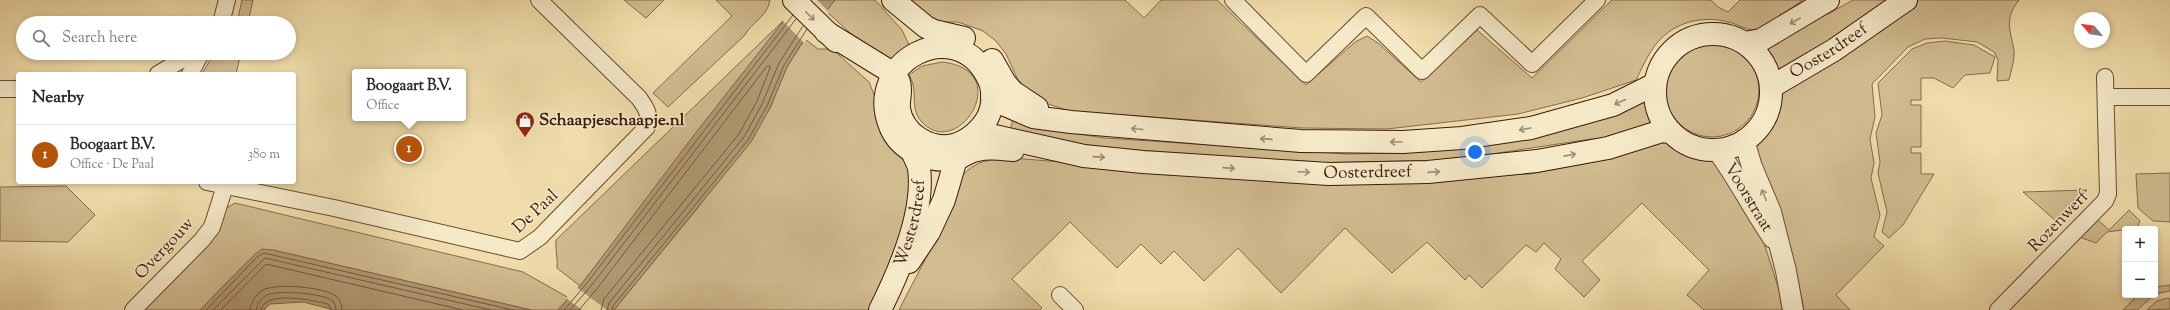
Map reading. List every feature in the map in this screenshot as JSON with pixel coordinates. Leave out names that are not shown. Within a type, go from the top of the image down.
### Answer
[{"type":"main road","points":[[794,0],[880,82],[899,83],[899,110],[907,128],[914,135],[927,142],[960,149]]},
{"type":"main road","points":[[883,0],[931,40]]},
{"type":"main road","points":[[893,0],[918,23],[937,47],[956,49],[972,57],[982,66],[989,78],[992,96],[988,116],[960,149],[921,156],[912,151],[897,138],[891,129],[885,110],[889,82],[911,56],[931,40]]},
{"type":"main road","points":[[1745,43],[1761,40],[1828,0]]},
{"type":"main road","name":"Oosterdreef","points":[[1771,88],[1834,50],[1906,0]]},
{"type":"main road","points":[[1713,34],[1730,36],[1745,43],[1761,60],[1767,70],[1771,88],[1769,106],[1762,123],[1750,137],[1734,146],[1717,150],[1700,148],[1684,142],[1671,132],[1657,110],[1655,84],[1660,68],[1669,54],[1681,43],[1691,38],[1713,34]]},
{"type":"main road","name":"Oosterdreef","points":[[931,40],[960,36],[980,47],[992,59],[1005,83],[1022,100],[1071,122]]},
{"type":"main road","name":"Oosterdreef","points":[[992,96],[998,102],[1032,117],[1071,122],[1301,141],[1403,142],[1462,138],[1532,128],[1613,105],[1655,84]]},
{"type":"main road","name":"Oosterdreef","points":[[960,149],[1061,152],[1143,162],[1329,174],[1428,172],[1537,162],[1608,148],[1662,131],[1671,132]]},
{"type":"main road","name":"Westerdreef","points":[[884,301],[929,232],[960,149]]},
{"type":"main road","name":"Westerdreef","points":[[884,301],[909,238],[916,214],[919,168],[912,151]]},
{"type":"street","points":[[223,16],[227,0]]},
{"type":"street","name":"De Paal","points":[[216,184],[334,208],[509,250],[520,251],[534,243],[647,127],[650,118],[646,107],[639,98],[539,0]]},
{"type":"street","points":[[1233,0],[1306,74],[1366,16],[1422,71],[1480,15],[1532,64],[1597,0]]},
{"type":"street","points":[[161,72],[181,60]]},
{"type":"street","points":[[191,72],[197,60]]},
{"type":"street","name":"Rozenwerf","points":[[1998,310],[2105,201],[2108,194],[2105,77]]},
{"type":"street","points":[[0,89],[16,89]]},
{"type":"street","points":[[2106,97],[2170,97]]},
{"type":"street","name":"Voorstraat","points":[[1744,140],[1752,167],[1772,212],[1786,271],[1793,310]]},
{"type":"street","name":"Voorstraat","points":[[1717,150],[1737,178],[1758,216],[1779,246]]},
{"type":"street","name":"Overgouw","points":[[133,310],[202,240],[212,227],[225,186]]},
{"type":"street","points":[[1060,295],[1075,310]]},
{"type":"shaded area","points":[[242,0],[253,0],[250,16],[239,16]]},
{"type":"shaded area","points":[[624,0],[664,0],[646,18]]},
{"type":"shaded area","points":[[716,0],[770,0],[769,6],[763,15],[744,36],[668,107],[653,93],[732,16]]},
{"type":"shaded area","points":[[835,0],[875,0],[902,30],[910,47],[895,64],[858,40],[826,11]]},
{"type":"shaded area","points":[[902,0],[1125,0],[1144,18],[1161,0],[1217,0],[1306,85],[1355,42],[1367,36],[1378,43],[1421,82],[1477,30],[1532,78],[1612,0],[1711,0],[1718,7],[1728,12],[1740,0],[1803,0],[1770,23],[1756,30],[1748,29],[1728,22],[1709,19],[1680,25],[1657,43],[1648,56],[1636,80],[1582,98],[1518,114],[1387,129],[1302,128],[1070,111],[1045,103],[1026,90],[1017,78],[1006,54],[996,41],[983,31],[958,22],[932,22]]},
{"type":"shaded area","points":[[1853,0],[1887,0],[1848,29],[1772,78],[1769,67],[1757,48],[1807,18],[1828,14]]},
{"type":"shaded area","points":[[1914,0],[2019,0],[2011,13],[2009,24],[2014,54],[2009,80],[1997,81],[1998,60],[1994,52],[1977,42],[1942,38],[1925,39],[1908,47],[1872,84],[1875,117],[1870,139],[1874,163],[1871,178],[1880,215],[1874,237],[1884,246],[1836,295],[1850,310],[1804,310],[1794,262],[1755,149],[1758,138],[1772,118],[1779,93]]},
{"type":"shaded area","points":[[785,19],[580,286],[557,268],[556,240]]},
{"type":"shaded area","points":[[805,39],[818,49],[832,49],[869,82],[877,102],[910,167],[914,195],[873,310],[614,310],[697,209],[770,108],[787,67]]},
{"type":"shaded area","points":[[1945,41],[1974,45],[1995,57],[1990,73],[1965,75],[1953,88],[1934,78],[1921,78],[1921,100],[1911,100],[1911,105],[1921,105],[1921,147],[1911,147],[1911,153],[1921,153],[1921,174],[1934,174],[1903,225],[1889,238],[1882,232],[1887,212],[1878,173],[1880,162],[1876,133],[1882,115],[1878,83],[1912,49],[1927,43]]},
{"type":"shaded area","points":[[1712,43],[1730,47],[1745,57],[1755,72],[1759,90],[1755,108],[1745,123],[1730,133],[1712,137],[1694,133],[1679,123],[1669,108],[1665,90],[1669,72],[1679,57],[1694,47]]},
{"type":"shaded area","points":[[210,60],[239,60],[236,72],[203,72]]},
{"type":"shaded area","points":[[942,62],[964,69],[975,80],[978,95],[973,110],[963,123],[950,131],[935,131],[921,121],[917,116],[912,81],[909,75],[922,66]]},
{"type":"shaded area","points":[[1647,101],[1651,116],[1658,127],[1606,142],[1591,139],[1452,160],[1308,163],[1098,147],[1010,131],[1013,119],[1071,133],[1105,138],[1347,154],[1397,153],[1440,150]]},
{"type":"shaded area","points":[[1662,138],[1687,152],[1711,157],[1739,189],[1765,246],[1779,290],[1782,310],[1704,310],[1687,295],[1709,270],[1642,203],[1582,261],[1600,280],[1584,297],[1555,269],[1561,259],[1544,243],[1536,252],[1526,245],[1482,288],[1469,275],[1465,280],[1427,242],[1392,273],[1345,228],[1281,293],[1238,248],[1204,281],[1174,251],[1161,264],[1141,244],[1117,268],[1070,222],[1012,279],[1042,308],[1040,310],[899,310],[932,247],[950,208],[956,187],[961,178],[973,166],[989,160],[1012,158],[1309,182],[1530,174],[1592,162]]},
{"type":"shaded area","points":[[2170,173],[2170,222],[2153,221],[2138,208],[2136,174]]},
{"type":"shaded area","points":[[66,186],[95,215],[68,242],[0,241],[0,187]]},
{"type":"shaded area","points":[[2087,190],[2056,221],[2023,192]]},
{"type":"shaded area","points":[[235,203],[523,272],[569,298],[558,310],[531,310],[273,250],[255,254],[200,310],[143,310],[225,209]]},
{"type":"shaded area","points":[[2129,210],[2140,221],[2138,226],[2122,226],[2122,230],[2107,232],[2096,243],[2082,238],[2084,232],[2098,220],[2109,230]]},
{"type":"shaded area","points":[[2170,285],[2170,291],[2158,293],[2158,287]]},
{"type":"shaded area","points":[[2135,298],[2151,298],[2137,310],[2123,310]]},
{"type":"shaded area","points":[[2168,298],[2170,299],[2170,309],[2147,310],[2157,301]]},
{"type":"water","points":[[800,0],[835,0],[801,44],[787,67],[770,108],[751,142],[614,310],[558,310],[584,281],[694,135]]},
{"type":"water","points":[[262,249],[273,250],[531,310],[334,310],[303,302],[270,304],[264,310],[200,310],[255,254]]},
{"type":"pier","points":[[797,0],[817,0],[829,12],[804,43],[782,20]]},
{"type":"pier","points":[[576,287],[607,310],[582,310],[566,298]]},
{"type":"place","name":"Schaapjeschaapje.nl","points":[[525,138]]},
{"type":"place","name":"Boogaart B.V.","points":[[409,149]]}]
